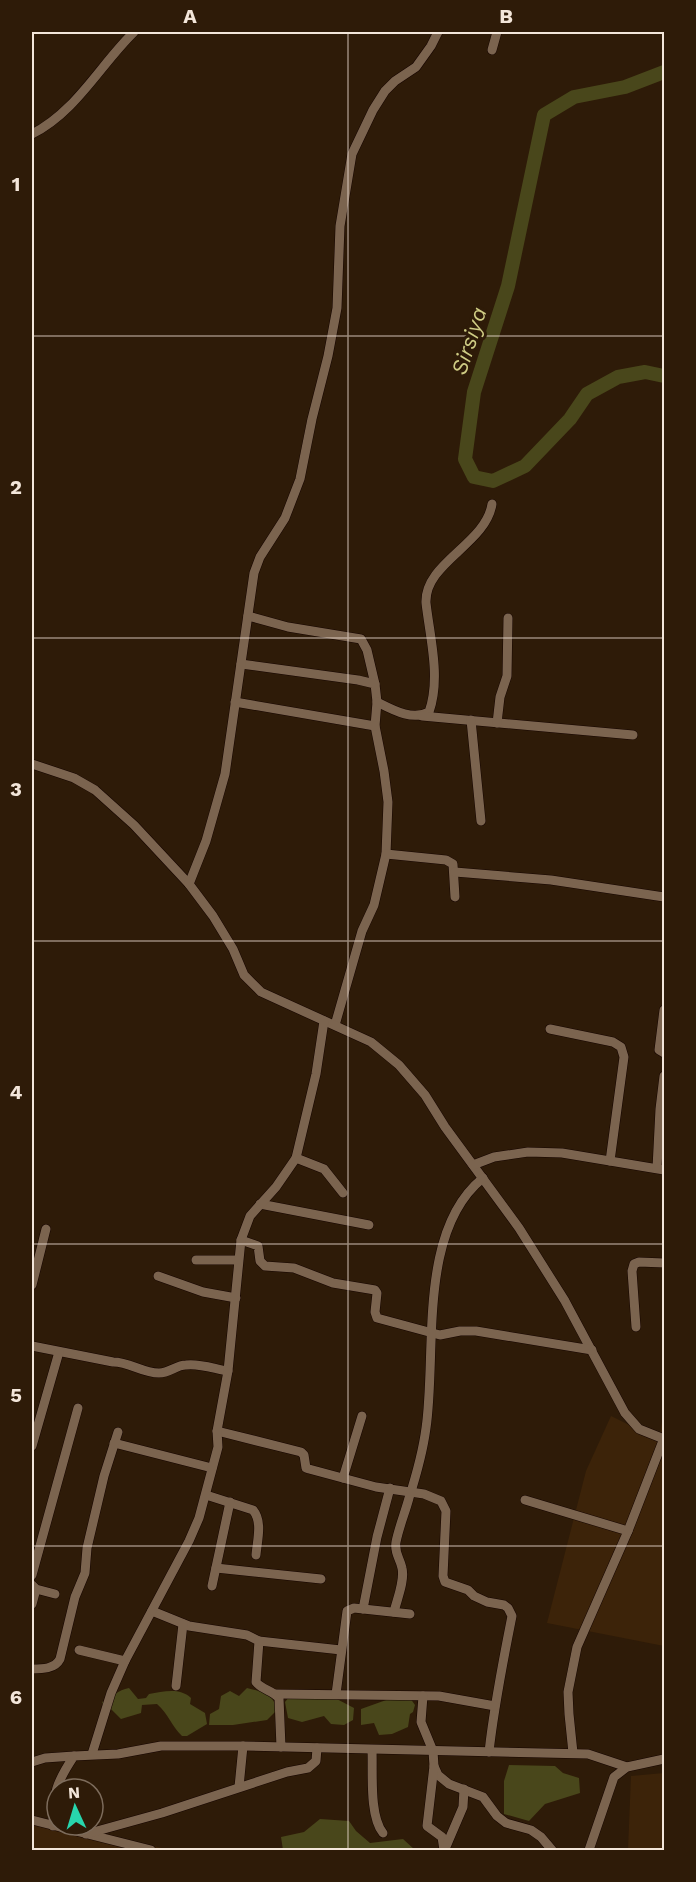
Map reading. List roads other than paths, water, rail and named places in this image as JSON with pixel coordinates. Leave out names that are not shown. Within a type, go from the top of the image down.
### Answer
[{"type":"street","points":[[32,134],[54,121],[74,101],[134,32]]},
{"type":"street","points":[[189,884],[206,841],[225,774],[254,573],[260,557],[285,518],[300,479],[312,418],[328,356],[337,308],[340,226],[352,154],[373,110],[385,91],[416,67],[438,32]]},
{"type":"street","points":[[492,50],[497,32]]},
{"type":"street","points":[[422,716],[429,712],[435,690],[426,603],[429,583],[482,528],[490,515],[492,504]]},
{"type":"street","points":[[248,616],[288,627],[361,639],[367,650],[375,684],[377,702],[375,726],[388,802],[386,854],[374,905],[362,931],[335,1025]]},
{"type":"street","points":[[497,723],[500,697],[507,676],[508,618]]},
{"type":"street","points":[[240,664],[375,684]]},
{"type":"street","points":[[235,702],[375,726]]},
{"type":"street","points":[[377,702],[397,712],[422,716],[633,735]]},
{"type":"street","points":[[471,720],[481,821]]},
{"type":"street","points":[[32,764],[74,778],[95,790],[134,825],[189,884],[213,916],[251,984],[261,992],[370,1042],[399,1065],[425,1095],[519,1228],[565,1301],[624,1413],[639,1429],[664,1439],[628,1531],[577,1647],[568,1692],[573,1754]]},
{"type":"street","points":[[386,854],[446,860],[453,864],[455,897]]},
{"type":"street","points":[[454,872],[551,880],[664,897]]},
{"type":"street","points":[[664,1010],[659,1040],[659,1050],[664,1053]]},
{"type":"street","points":[[92,1754],[111,1693],[125,1661],[189,1541],[206,1495],[218,1447],[217,1431],[228,1371],[241,1240],[250,1216],[276,1187],[296,1158],[316,1074],[324,1021]]},
{"type":"street","points":[[549,1029],[613,1042],[621,1047],[624,1057],[610,1161]]},
{"type":"street","points":[[473,1165],[494,1158],[528,1152],[562,1153],[661,1169],[664,1076]]},
{"type":"street","points":[[296,1158],[324,1169],[343,1193]]},
{"type":"street","points":[[394,1612],[402,1575],[402,1568],[396,1555],[396,1540],[411,1493],[426,1429],[432,1368],[430,1331],[435,1290],[447,1229],[452,1215],[471,1188],[483,1178]]},
{"type":"street","points":[[260,1204],[369,1225]]},
{"type":"street","points":[[32,1285],[46,1229]]},
{"type":"street","points":[[241,1240],[258,1246],[260,1261],[265,1266],[294,1268],[333,1283],[375,1290],[377,1318],[440,1335],[476,1331],[592,1350]]},
{"type":"street","points":[[196,1260],[238,1260]]},
{"type":"street","points":[[636,1327],[632,1271],[634,1264],[639,1262],[664,1263]]},
{"type":"street","points":[[158,1276],[202,1292],[236,1298]]},
{"type":"street","points":[[32,1346],[126,1363],[149,1373],[166,1373],[188,1364],[228,1371]]},
{"type":"street","points":[[32,1446],[59,1352]]},
{"type":"street","points":[[32,1575],[36,1551],[78,1408]]},
{"type":"street","points":[[343,1478],[362,1416]]},
{"type":"street","points":[[32,1669],[43,1670],[54,1666],[60,1659],[75,1597],[85,1573],[87,1548],[104,1476],[118,1431]]},
{"type":"street","points":[[217,1431],[301,1452],[304,1455],[306,1468],[376,1487],[433,1497],[441,1501],[445,1507],[443,1576],[446,1582],[468,1590],[474,1596],[487,1602],[504,1605],[512,1616],[489,1752]]},
{"type":"street","points":[[114,1443],[212,1468]]},
{"type":"street","points":[[363,1609],[376,1537],[390,1488]]},
{"type":"street","points":[[206,1495],[253,1510],[258,1515],[256,1555]]},
{"type":"street","points":[[525,1500],[628,1531]]},
{"type":"street","points":[[212,1586],[230,1502]]},
{"type":"street","points":[[216,1568],[321,1580]]},
{"type":"street","points":[[32,1604],[34,1587],[55,1594]]},
{"type":"street","points":[[336,1694],[347,1611],[363,1609],[410,1614]]},
{"type":"street","points":[[152,1611],[183,1624],[247,1635],[259,1641],[341,1650]]},
{"type":"street","points":[[176,1686],[183,1624]]},
{"type":"street","points":[[259,1641],[256,1682],[260,1687],[273,1691],[279,1698],[281,1747]]},
{"type":"street","points":[[79,1650],[125,1661]]},
{"type":"street","points":[[276,1694],[439,1696],[495,1706]]},
{"type":"street","points":[[423,1696],[421,1722],[433,1751],[434,1766],[426,1826],[442,1838],[444,1851]]},
{"type":"street","points":[[32,1762],[45,1758],[118,1754],[161,1746],[243,1746],[588,1754],[627,1767]]},
{"type":"street","points":[[240,1787],[243,1746]]},
{"type":"street","points":[[105,1829],[162,1813],[287,1772],[308,1768],[316,1761],[317,1748]]},
{"type":"street","points":[[372,1750],[375,1812],[379,1828],[383,1833]]},
{"type":"street","points":[[62,1777],[74,1756]]},
{"type":"street","points":[[589,1851],[614,1777],[627,1767],[664,1759]]},
{"type":"street","points":[[434,1766],[438,1775],[444,1780],[483,1797],[497,1816],[506,1822],[531,1830],[541,1837],[552,1851]]},
{"type":"street","points":[[444,1851],[463,1807],[464,1789]]},
{"type":"street","points":[[98,1837],[152,1851]]},
{"type":"waterway","name":"Sirsiya","points":[[664,72],[625,87],[574,97],[544,115],[508,286],[474,392],[465,459],[474,477],[493,481],[525,466],[570,419],[587,394],[618,377],[645,372],[664,376]]}]
